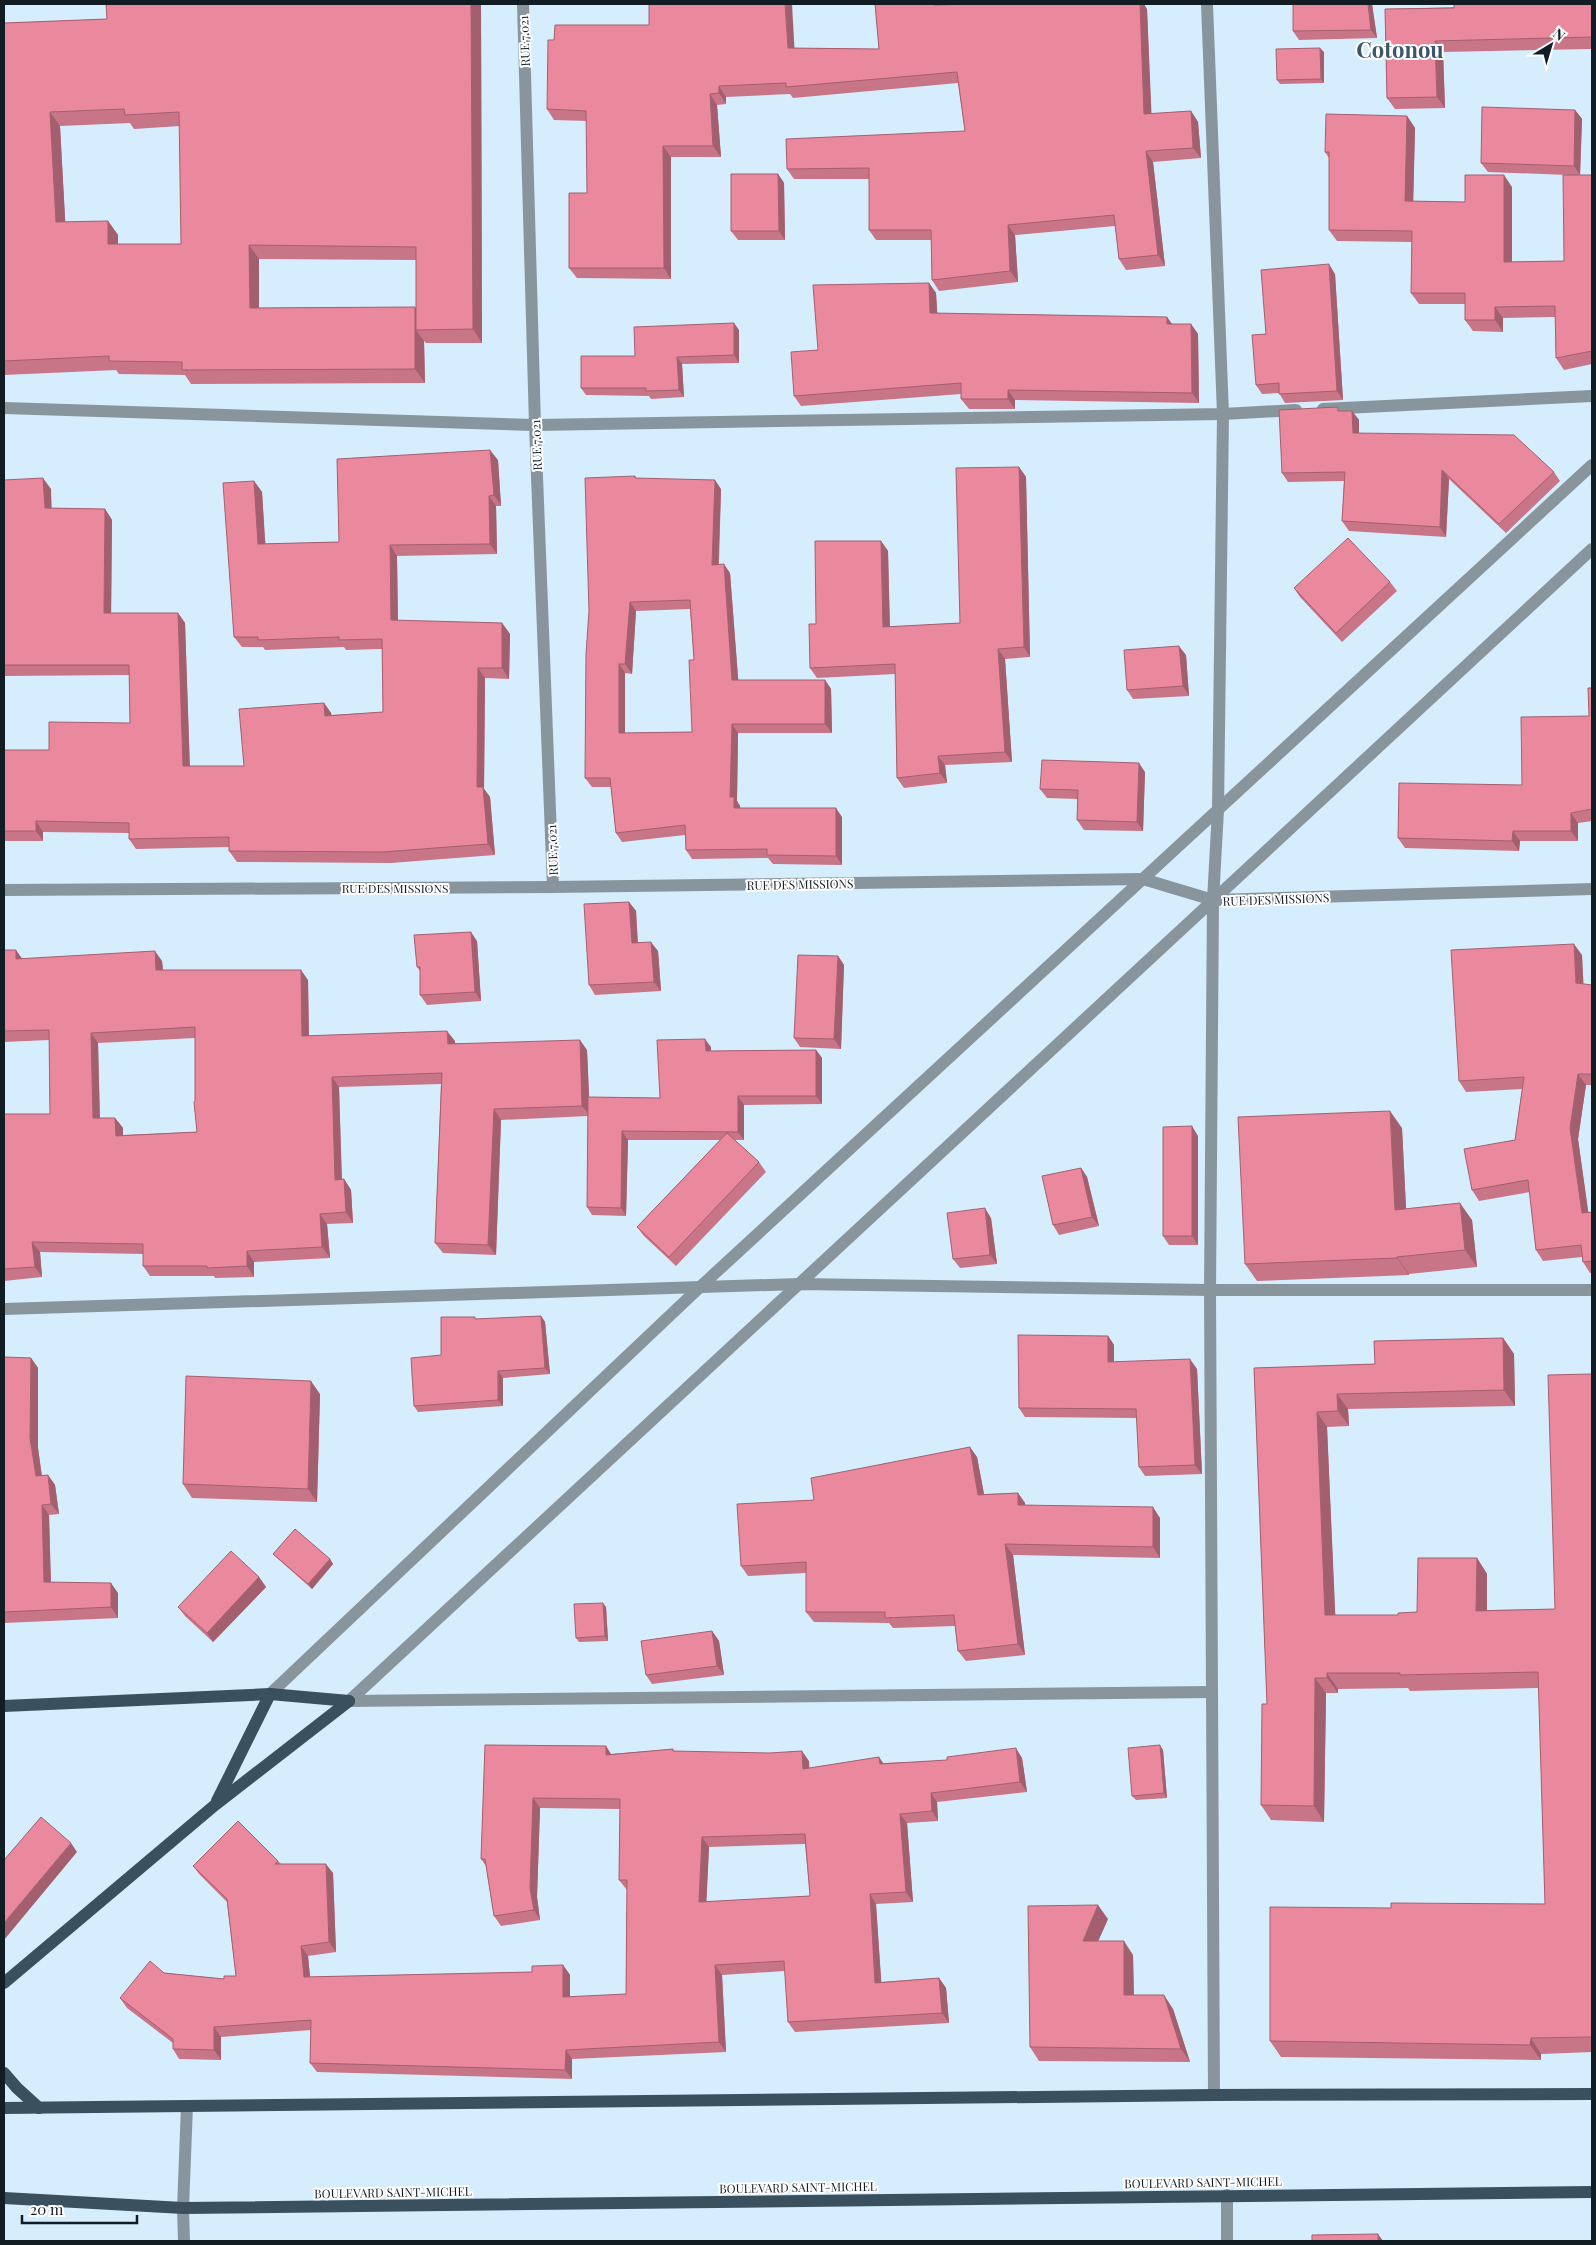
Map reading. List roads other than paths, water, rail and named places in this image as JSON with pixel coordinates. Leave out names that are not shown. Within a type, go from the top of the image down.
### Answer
[{"type":"main road","points":[[215,1805],[270,1694]]},
{"type":"main road","points":[[4,1706],[270,1694],[350,1701]]},
{"type":"main road","points":[[4,1983],[215,1805],[350,1701]]},
{"type":"main road","points":[[4,2073],[39,2108]]},
{"type":"main road","points":[[4,2108],[1214,2095],[1592,2094]]},
{"type":"main road","name":"BOULEVARD SAINT-MICHEL","points":[[7,2197],[183,2208],[1592,2192]]},
{"type":"street","name":"RUE 7.021","points":[[523,4],[553,887]]},
{"type":"street","points":[[1207,4],[1223,414],[1218,810],[1213,900],[1210,1290],[1214,2095]]},
{"type":"street","points":[[4,408],[536,426],[1223,414],[1592,396]]},
{"type":"street","points":[[270,1694],[699,1288],[1592,465]]},
{"type":"street","points":[[350,1701],[1592,549]]},
{"type":"street","name":"RUE DES MISSIONS","points":[[4,890],[553,887],[1143,879],[1213,900],[1592,889]]},
{"type":"street","points":[[4,1309],[799,1284],[1210,1290],[1592,1290]]},
{"type":"street","points":[[350,1701],[1212,1692]]},
{"type":"street","points":[[184,2241],[183,2208],[187,2106]]},
{"type":"street","points":[[1227,2195],[1228,2241]]},
{"type":"district","name":"Cotonou","points":[[1400,49]]}]
